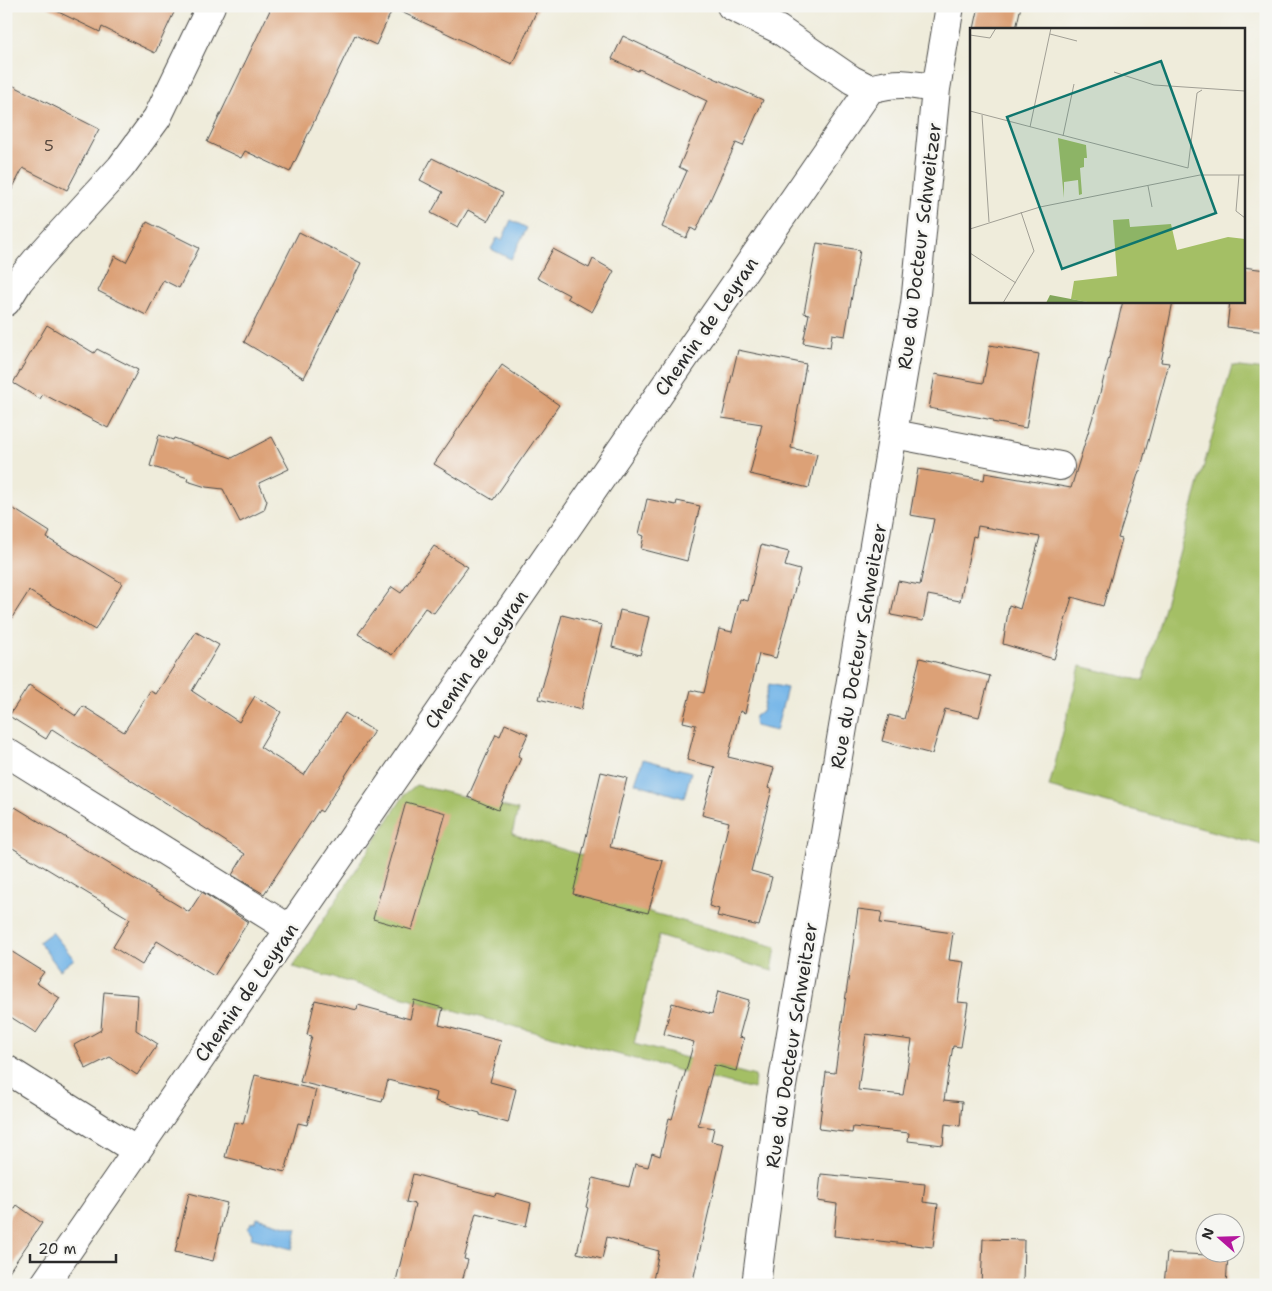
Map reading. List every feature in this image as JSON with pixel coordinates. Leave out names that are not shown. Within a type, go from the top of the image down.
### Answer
[{"type":"street","points":[[6,302],[19,281],[121,167],[157,118],[211,6]]},
{"type":"street","points":[[731,6],[778,29],[852,80],[870,89],[891,84],[911,83],[936,89]]},
{"type":"street","name":"Rue du Docteur Schweitzer","points":[[756,1285],[780,1098],[915,304],[936,89],[950,6]]},
{"type":"street","name":"Chemin de Leyran","points":[[44,1285],[870,89]]},
{"type":"street","points":[[894,434],[1060,466]]},
{"type":"street","points":[[6,752],[290,929]]},
{"type":"street","points":[[6,1069],[136,1151]]},
{"type":"green space","points":[[1232,366],[1266,370],[1266,846],[1049,787],[1080,666],[1143,681]]},
{"type":"green space","points":[[416,785],[518,810],[512,834],[582,855],[574,891],[776,947],[772,971],[658,936],[634,1044],[755,1076],[754,1089],[710,1079],[293,967],[405,794]]},
{"type":"water","points":[[511,220],[527,228],[511,259],[491,249],[497,238],[502,240]]},
{"type":"water","points":[[769,684],[787,688],[776,731],[755,726],[754,722],[755,716],[762,712]]},
{"type":"water","points":[[643,759],[691,772],[684,798],[635,783]]},
{"type":"water","points":[[52,932],[74,959],[60,970],[39,942]]},
{"type":"water","points":[[257,1218],[297,1229],[292,1249],[251,1238],[252,1234],[248,1228],[251,1223],[256,1222]]},
{"type":"building","points":[[46,6],[177,6],[155,53],[102,27],[100,32]]},
{"type":"building","points":[[272,6],[539,6],[512,64],[393,8],[376,45],[355,35],[290,172],[245,151],[241,158],[207,142]]},
{"type":"building","points":[[979,6],[1021,6],[1016,28],[974,28]]},
{"type":"building","points":[[623,36],[763,100],[743,146],[736,143],[696,231],[691,228],[686,238],[662,227],[687,171],[679,167],[707,101],[639,69],[638,71],[612,59]]},
{"type":"building","points":[[6,82],[99,129],[67,190],[23,168],[6,201]]},
{"type":"building","points":[[432,158],[503,193],[488,221],[468,210],[458,227],[431,213],[443,192],[420,180]]},
{"type":"building","points":[[147,222],[199,248],[179,288],[163,280],[146,315],[98,291],[115,256],[126,262]]},
{"type":"building","points":[[299,232],[361,263],[304,378],[244,342]]},
{"type":"building","points":[[817,243],[860,250],[845,336],[832,334],[830,348],[803,343],[809,314],[804,313]]},
{"type":"building","points":[[553,249],[589,268],[593,259],[614,271],[592,312],[567,298],[569,295],[537,278]]},
{"type":"building","points":[[1244,267],[1266,270],[1266,332],[1227,327],[1230,302],[1244,302]]},
{"type":"building","points":[[1123,302],[1173,302],[1161,362],[1169,363],[1140,471],[1118,538],[1122,539],[1103,606],[1072,597],[1054,659],[1003,644],[1009,605],[1020,609],[1040,537],[978,526],[976,537],[973,536],[960,601],[928,595],[923,621],[891,615],[898,581],[920,585],[934,519],[910,515],[918,469],[984,480],[985,473],[1071,488],[1099,397]]},
{"type":"building","points":[[47,325],[94,353],[97,349],[138,370],[108,428],[43,394],[40,399],[13,383]]},
{"type":"building","points":[[990,345],[1039,354],[1026,428],[929,408],[935,374],[983,383]]},
{"type":"building","points":[[738,350],[806,364],[791,448],[817,454],[809,488],[750,474],[762,424],[722,418]]},
{"type":"building","points":[[502,365],[559,405],[493,500],[434,464]]},
{"type":"building","points":[[159,435],[173,440],[174,438],[232,458],[272,437],[289,469],[259,483],[267,501],[264,510],[240,522],[223,489],[206,487],[187,481],[188,478],[150,466]]},
{"type":"building","points":[[647,499],[676,505],[677,501],[700,506],[687,561],[641,549],[644,536],[639,534]]},
{"type":"building","points":[[6,504],[50,532],[47,538],[122,583],[95,630],[29,591],[6,627]]},
{"type":"building","points":[[761,545],[789,552],[785,566],[800,570],[776,658],[759,654],[745,713],[740,711],[728,757],[774,768],[768,788],[772,789],[751,871],[772,877],[759,926],[717,916],[719,909],[709,906],[729,822],[702,815],[715,767],[687,760],[696,725],[683,722],[691,690],[704,693],[719,629],[732,632],[740,599],[748,601]]},
{"type":"building","points":[[434,546],[468,567],[434,613],[425,608],[392,655],[358,634],[392,587],[401,593]]},
{"type":"building","points":[[620,610],[649,617],[640,655],[612,647]]},
{"type":"building","points":[[562,615],[602,625],[581,710],[539,699]]},
{"type":"building","points":[[196,632],[219,645],[192,691],[239,722],[255,696],[281,712],[260,747],[304,775],[345,713],[374,731],[322,812],[319,810],[264,894],[232,875],[245,854],[52,729],[46,739],[9,716],[29,685],[76,716],[83,706],[124,732],[150,691],[156,694]]},
{"type":"building","points":[[920,658],[990,676],[979,717],[945,709],[932,754],[882,741],[889,715],[904,719]]},
{"type":"building","points":[[505,724],[528,734],[518,756],[521,758],[498,810],[468,797],[496,734],[500,736]]},
{"type":"building","points":[[601,772],[627,778],[610,847],[663,861],[648,913],[573,894]]},
{"type":"building","points":[[406,802],[446,813],[412,930],[373,919]]},
{"type":"building","points":[[15,807],[189,912],[202,892],[248,922],[214,976],[157,941],[142,965],[113,947],[130,919],[6,844],[6,821]]},
{"type":"building","points":[[858,909],[882,912],[880,923],[953,933],[949,960],[964,962],[958,1002],[968,1003],[961,1047],[953,1046],[944,1100],[962,1102],[960,1126],[945,1124],[943,1145],[908,1141],[909,1133],[853,1127],[852,1133],[819,1129],[826,1072],[835,1073]],"holes":[[[866,1034],[912,1040],[903,1095],[858,1090]]]},
{"type":"building","points":[[6,948],[44,972],[36,983],[60,998],[36,1033],[6,1014]]},
{"type":"building","points":[[718,991],[749,1000],[739,1037],[744,1038],[736,1071],[714,1065],[698,1125],[714,1128],[711,1141],[724,1144],[692,1285],[652,1285],[659,1251],[607,1237],[602,1259],[577,1253],[588,1208],[586,1207],[593,1178],[629,1187],[635,1164],[648,1167],[652,1153],[660,1156],[669,1118],[672,1119],[694,1042],[664,1034],[672,1003],[712,1014]]},
{"type":"building","points":[[104,992],[138,995],[136,1030],[158,1044],[137,1075],[110,1057],[86,1069],[74,1045],[101,1030]]},
{"type":"building","points":[[315,1000],[357,1010],[358,1005],[410,1019],[414,1000],[443,1008],[439,1025],[501,1041],[490,1082],[516,1089],[508,1123],[435,1101],[437,1093],[388,1080],[382,1102],[300,1082],[312,1036],[307,1035]]},
{"type":"building","points":[[255,1075],[316,1090],[307,1125],[298,1123],[285,1172],[225,1157],[234,1122],[243,1124]]},
{"type":"building","points":[[413,1174],[495,1196],[496,1193],[531,1203],[526,1226],[476,1213],[464,1259],[468,1260],[461,1285],[395,1285],[415,1204],[406,1202]]},
{"type":"building","points":[[821,1174],[925,1184],[923,1202],[938,1204],[933,1247],[834,1236],[837,1204],[818,1201]]},
{"type":"building","points":[[189,1193],[227,1203],[213,1261],[175,1252]]},
{"type":"building","points":[[17,1205],[42,1223],[6,1276],[6,1221]]},
{"type":"building","points":[[983,1239],[1024,1240],[1023,1285],[981,1285]]},
{"type":"building","points":[[1167,1253],[1194,1254],[1194,1264],[1227,1264],[1226,1285],[1164,1285]]}]
